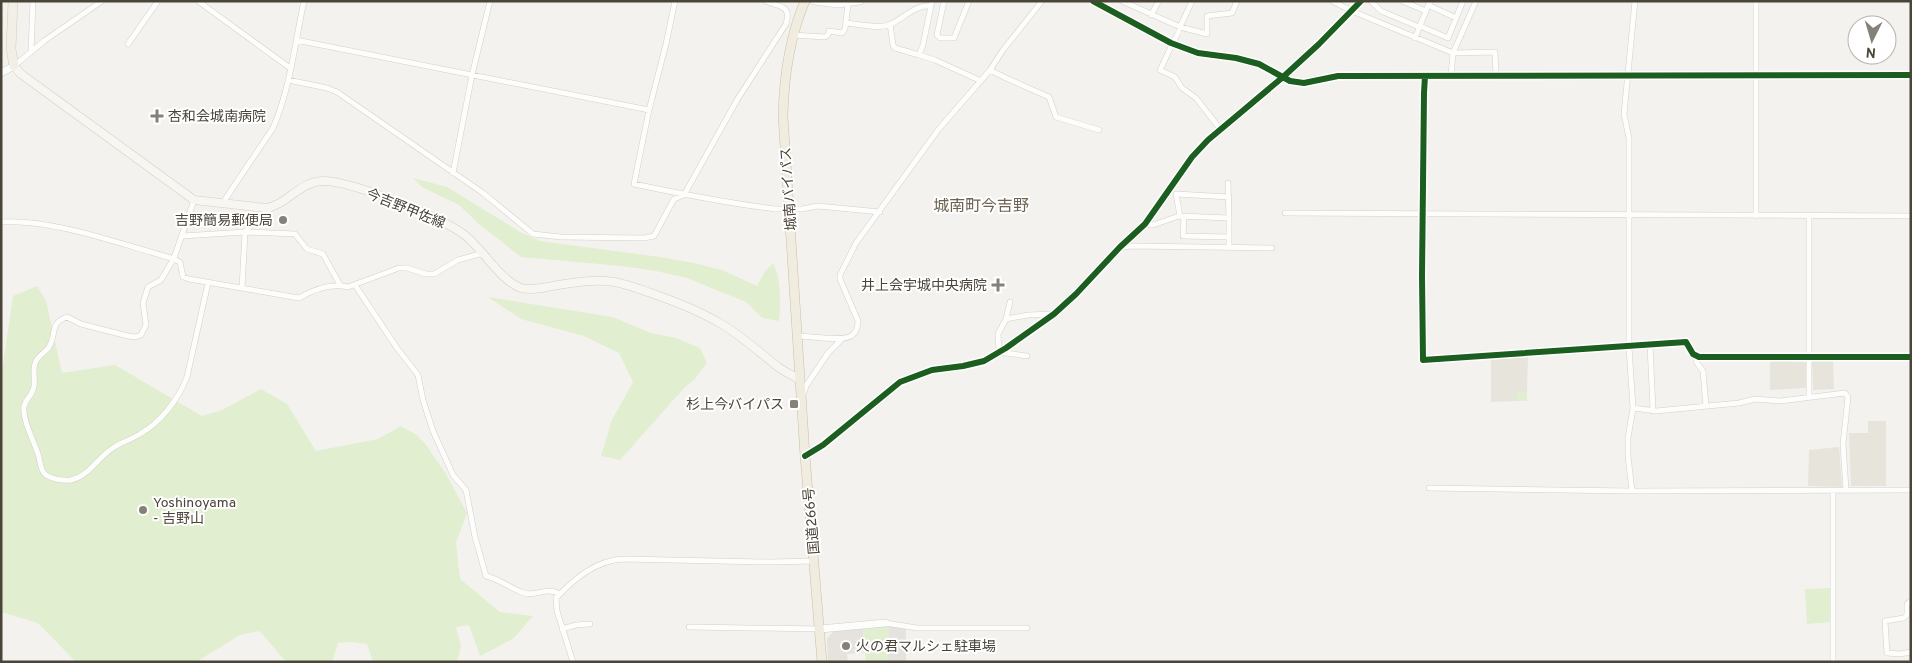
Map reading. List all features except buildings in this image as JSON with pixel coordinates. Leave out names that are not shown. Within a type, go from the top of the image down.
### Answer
[{"type":"highway","name":"城南バイパス","points":[[800,380],[784,116],[786,66],[792,34],[805,1]]},
{"type":"highway","name":"国道266号","points":[[800,380],[822,662]]},
{"type":"main road","points":[[13,1],[11,49],[14,66],[21,74],[194,200],[266,208],[274,207]]},
{"type":"main road","name":"今吉野甲佐線","points":[[274,207],[302,187],[316,182],[331,181],[379,196],[441,220],[467,237],[514,285],[524,289],[590,280],[617,282],[684,304],[725,326],[777,367],[800,380]]},
{"type":"street","points":[[31,52],[33,1]]},
{"type":"street","points":[[1,73],[14,66],[44,40],[102,1]]},
{"type":"street","points":[[128,44],[158,1]]},
{"type":"street","points":[[198,1],[290,68]]},
{"type":"street","points":[[221,204],[273,128],[288,80],[304,1]]},
{"type":"street","points":[[453,173],[472,75],[490,1]]},
{"type":"street","points":[[675,1],[649,110],[634,184],[684,195],[712,198],[742,206],[775,209],[818,206],[880,212]]},
{"type":"street","points":[[288,80],[337,92],[483,193],[533,234],[644,238],[654,236],[674,199],[684,195],[737,100],[786,24],[787,16],[784,8],[781,5],[766,1]]},
{"type":"street","points":[[814,1],[824,4],[848,4],[860,1]]},
{"type":"street","points":[[944,1],[937,35],[940,38],[954,38],[969,1]]},
{"type":"street","points":[[798,336],[842,339],[851,336],[858,326],[858,321],[841,284],[840,275],[856,243],[938,130],[990,70],[1003,50],[1042,1]]},
{"type":"street","points":[[1093,1],[1184,49],[1206,55],[1242,59],[1267,67],[1290,81],[1304,83],[1338,76],[1911,75]]},
{"type":"street","points":[[1123,1],[1179,30],[1207,34],[1207,16],[1232,13],[1236,1]]},
{"type":"street","points":[[1151,14],[1159,1]]},
{"type":"street","points":[[1192,1],[1160,70],[1175,77],[1182,88],[1196,98],[1221,130]]},
{"type":"street","points":[[1332,1],[1453,53],[1495,52],[1496,76]]},
{"type":"street","points":[[805,456],[823,446],[900,382],[932,370],[963,366],[984,360],[999,352],[1054,314],[1145,224],[1192,157],[1208,140],[1283,78],[1361,1]]},
{"type":"street","points":[[1380,1],[1373,3],[1381,11],[1448,38],[1463,1]]},
{"type":"street","points":[[1402,1],[1428,6],[1456,18]]},
{"type":"street","points":[[1451,76],[1453,53],[1476,1]]},
{"type":"street","points":[[1632,491],[1628,456],[1633,408],[1629,347],[1629,138],[1624,114],[1634,1]]},
{"type":"street","points":[[1756,1],[1756,216]]},
{"type":"street","points":[[846,22],[882,27],[931,3]]},
{"type":"street","points":[[919,55],[923,45],[931,3]]},
{"type":"street","points":[[792,34],[825,37],[829,31],[842,33],[846,22],[848,4]]},
{"type":"street","points":[[1415,38],[1428,6]]},
{"type":"street","points":[[890,24],[895,48],[935,60],[981,81]]},
{"type":"street","points":[[296,40],[649,110]]},
{"type":"street","points":[[990,70],[1049,96],[1056,117],[1099,130]]},
{"type":"street","points":[[1425,76],[1422,213],[1424,360],[1686,342],[1703,371],[1706,406]]},
{"type":"street","points":[[1228,183],[1228,248]]},
{"type":"street","points":[[1229,197],[1176,194],[1182,216],[1183,236],[1229,237]]},
{"type":"street","points":[[194,200],[174,258],[161,280],[148,287],[143,303],[146,325],[141,335],[135,337],[128,336],[81,324],[67,317],[60,319],[56,324],[50,347],[36,360],[33,373],[34,390],[26,400],[23,408],[43,472],[47,476],[70,480],[82,475],[114,446],[140,434],[170,407],[182,389],[187,377],[208,283]]},
{"type":"street","points":[[242,288],[245,232],[257,219],[274,207]]},
{"type":"street","points":[[1285,213],[1911,216]]},
{"type":"street","points":[[1145,224],[1153,224],[1182,216],[1229,218]]},
{"type":"street","points":[[1809,216],[1809,397]]},
{"type":"street","points":[[1,222],[39,224],[174,258],[180,262],[183,277],[299,298],[314,289],[340,285],[348,287],[399,268],[434,274],[458,260],[483,253]]},
{"type":"street","points":[[183,236],[245,232],[295,234],[307,249],[323,254],[340,285]]},
{"type":"street","points":[[1120,247],[1272,248]]},
{"type":"street","points":[[355,285],[397,348],[418,375],[433,431],[453,475],[466,490],[475,537],[486,576],[526,593],[548,590],[560,594]]},
{"type":"street","points":[[999,352],[998,334],[1006,318],[1010,302]]},
{"type":"street","points":[[1006,318],[1054,314]]},
{"type":"street","points":[[801,400],[806,386],[828,353],[842,339]]},
{"type":"street","points":[[1650,345],[1653,411]]},
{"type":"street","points":[[999,352],[1027,356]]},
{"type":"street","points":[[1695,356],[1911,357]]},
{"type":"street","points":[[1633,408],[1653,411],[1739,403],[1756,399],[1780,401],[1845,393],[1847,394],[1843,444],[1846,490]]},
{"type":"street","points":[[1430,488],[1632,491],[1911,490]]},
{"type":"street","points":[[1833,490],[1833,662]]},
{"type":"street","points":[[573,662],[555,604],[556,598],[577,578],[602,563],[612,560],[814,561]]},
{"type":"street","points":[[1911,601],[1907,604],[1904,618],[1885,621],[1887,653],[1911,652]]},
{"type":"street","points":[[689,628],[820,629],[885,623],[917,628],[1027,628]]},
{"type":"street","points":[[562,628],[590,624]]},
{"type":"street","points":[[1898,654],[1898,662]]},
{"type":"shaded area","points":[[1528,357],[1527,392],[1517,392],[1517,401],[1491,402],[1491,359]]},
{"type":"shaded area","points":[[1770,360],[1806,362],[1806,388],[1770,390]]},
{"type":"shaded area","points":[[1812,361],[1833,361],[1834,389],[1813,390]]},
{"type":"shaded area","points":[[1868,421],[1886,421],[1886,486],[1851,486],[1849,433],[1868,433]]},
{"type":"shaded area","points":[[1839,447],[1842,487],[1808,486],[1809,450]]},
{"type":"shaded area","points":[[889,625],[906,629],[906,662],[888,662]]},
{"type":"shaded area","name":"火の君マルシェ駐車場","points":[[863,627],[865,652],[847,654],[848,662],[828,662],[827,639],[835,629]]},
{"type":"green space","points":[[413,178],[447,187],[520,232],[540,241],[694,263],[722,270],[757,286],[765,271],[773,263],[779,283],[779,321],[762,318],[746,302],[687,278],[621,266],[521,257],[479,224],[459,205],[422,187]]},
{"type":"green space","points":[[37,286],[46,301],[62,373],[115,365],[202,416],[222,410],[261,389],[287,404],[316,451],[378,439],[401,426],[417,435],[446,474],[467,513],[456,542],[460,579],[500,612],[533,616],[513,639],[480,656],[469,625],[456,627],[461,646],[457,662],[373,662],[367,644],[352,642],[338,643],[332,662],[286,662],[260,631],[240,635],[196,662],[76,662],[38,623],[1,612],[1,379],[13,296]]},
{"type":"green space","points":[[488,297],[612,317],[651,333],[676,338],[700,348],[707,363],[694,380],[685,387],[620,460],[601,456],[612,420],[633,382],[619,353],[584,336],[521,319]]},
{"type":"green space","points":[[1517,392],[1527,392],[1527,401],[1517,401]]},
{"type":"green space","points":[[1831,588],[1831,622],[1807,624],[1805,589]]},
{"type":"green space","points":[[889,625],[888,662],[866,662],[863,627]]},
{"type":"cycle path","points":[[1093,1],[1171,43],[1198,53],[1236,58],[1259,64],[1290,81],[1304,83],[1338,76],[1911,75]]},
{"type":"cycle path","points":[[805,456],[823,445],[900,382],[932,370],[984,361],[1054,314],[1145,224],[1192,157],[1208,140],[1283,77],[1361,1]]},
{"type":"cycle path","points":[[1425,76],[1422,276],[1423,360],[1686,342],[1693,354],[1699,357],[1911,357]]},
{"type":"place","name":"杏和会城南病院","points":[[157,116]]},
{"type":"place","name":"吉野簡易郵便局","points":[[283,220]]},
{"type":"place","name":"井上会宇城中央病院","points":[[998,285]]},
{"type":"place","name":"杉上今·バイパス","points":[[794,404]]},
{"type":"place","name":"Yoshinoyama - 吉野山","points":[[143,510]]},
{"type":"place","name":"火の君マルシェ駐車場","points":[[846,646]]},
{"type":"district","name":"城南町今吉野","points":[[981,205]]}]
